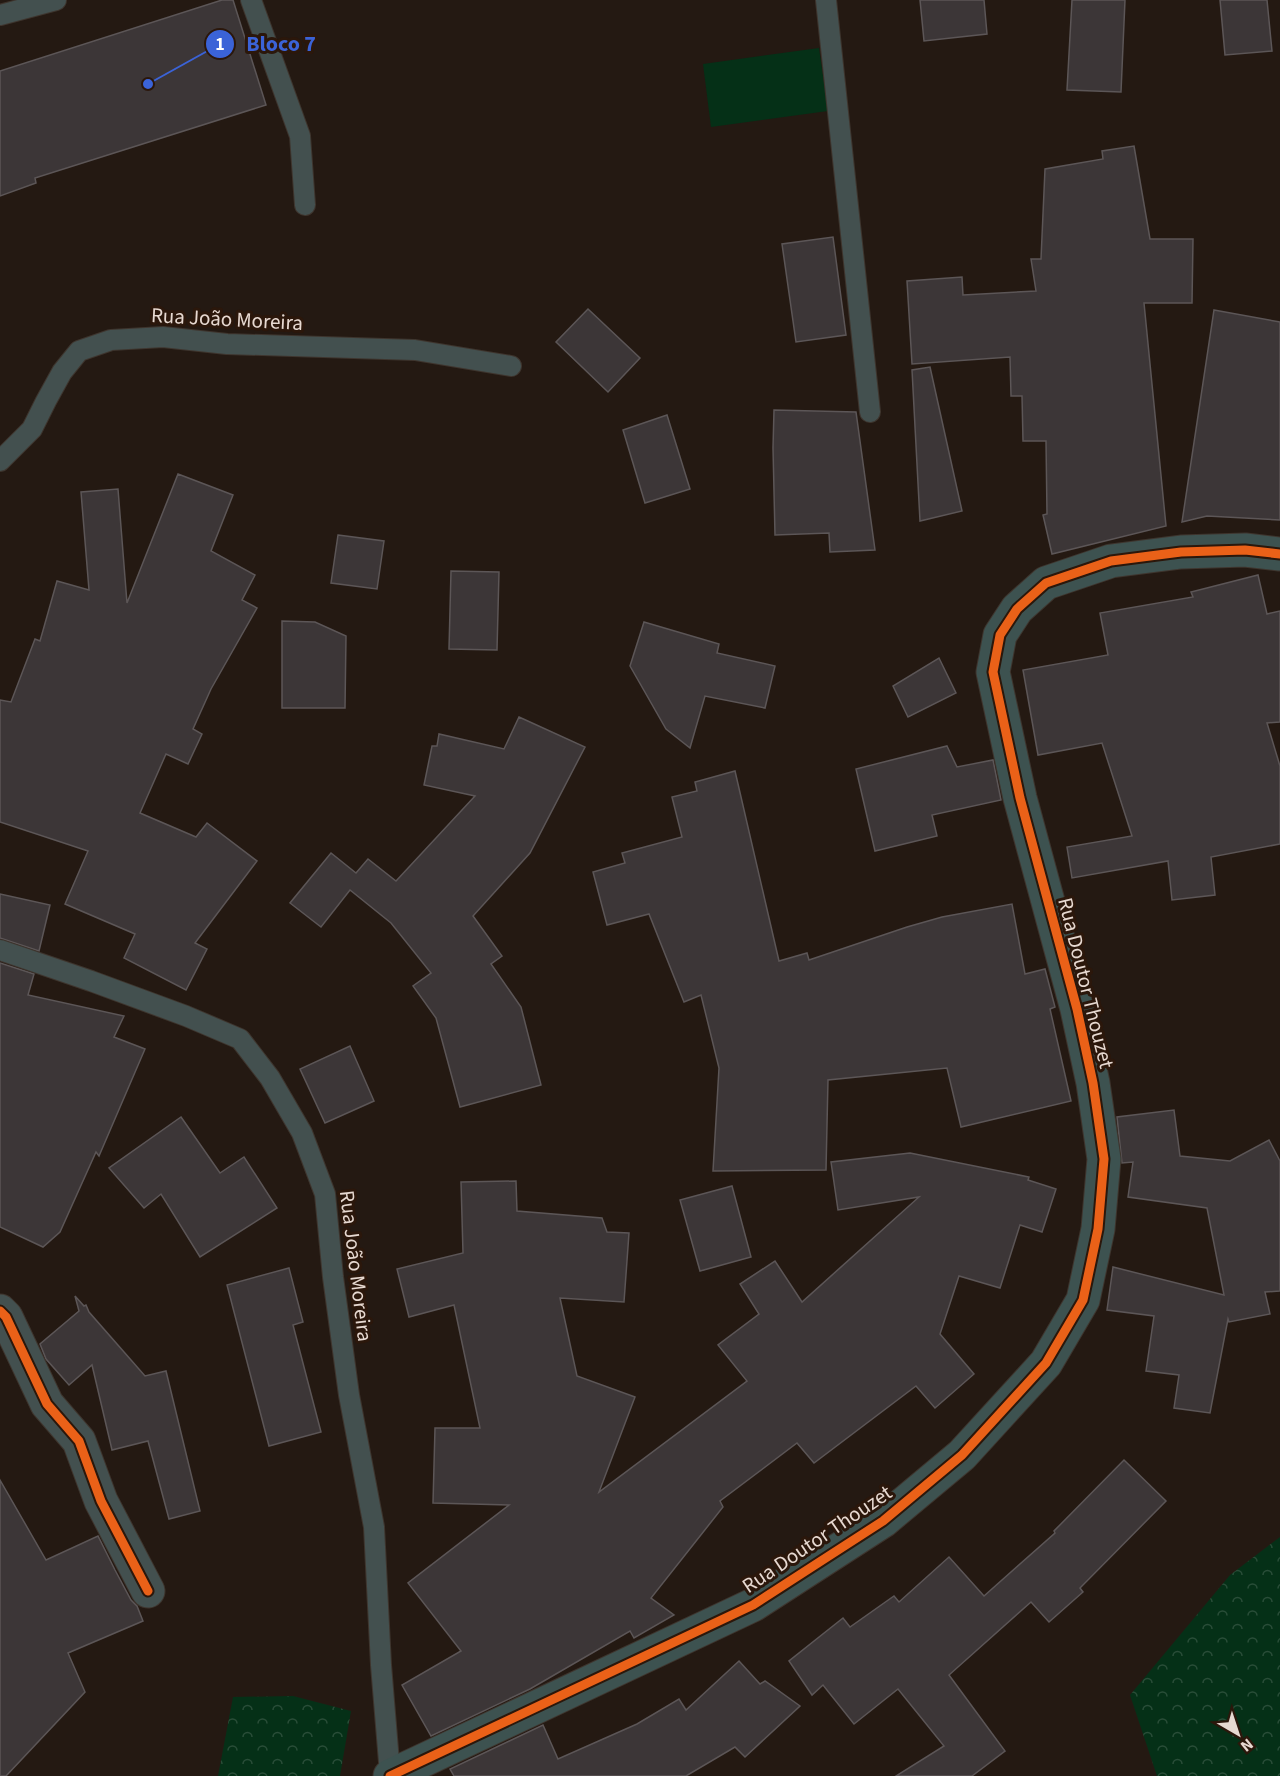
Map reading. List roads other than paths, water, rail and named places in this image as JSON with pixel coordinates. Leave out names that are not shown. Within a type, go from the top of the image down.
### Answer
[{"type":"street","name":"Rua Doutor Thouzet","points":[[390,1775],[753,1605],[883,1521],[962,1455],[1046,1363],[1083,1300],[1098,1229],[1104,1159],[1093,1083],[1077,1009],[1020,798],[993,672],[1000,635],[1017,609],[1046,583],[1111,561],[1181,552],[1245,550],[1280,554]]},
{"type":"street","points":[[0,1311],[6,1317],[47,1404],[79,1441],[101,1501],[148,1591]]},
{"type":"lane","points":[[0,15],[56,0]]},
{"type":"lane","points":[[251,0],[300,136],[306,205]]},
{"type":"lane","points":[[826,0],[870,412]]},
{"type":"lane","name":"Rua João Moreira","points":[[0,462],[32,429],[62,372],[79,351],[111,340],[163,337],[227,344],[415,350],[511,366]]},
{"type":"lane","name":"Rua João Moreira","points":[[0,950],[144,1000],[240,1040],[270,1078],[303,1133],[325,1194],[333,1277],[349,1395],[374,1527],[381,1665],[390,1775]]},
{"type":"place","name":"Bloco 7","points":[[148,84]]}]
